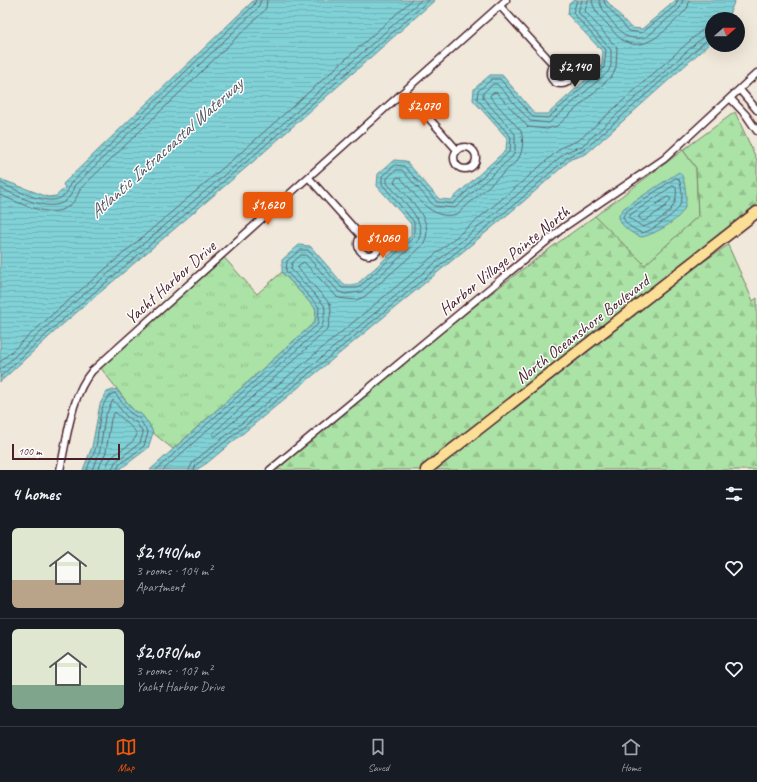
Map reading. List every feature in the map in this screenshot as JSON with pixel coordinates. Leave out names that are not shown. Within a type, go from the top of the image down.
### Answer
[{"type":"main road","name":"North Oceanshore Boulevard","points":[[426,470],[757,212]]},
{"type":"street","name":"Yacht Harbor Drive","points":[[60,470],[77,397],[89,374],[506,0]]},
{"type":"street","points":[[500,6],[553,64]]},
{"type":"street","name":"Harbor Village Pointe North","points":[[270,470],[564,227],[664,159],[757,73]]},
{"type":"street","points":[[740,90],[757,110]]},
{"type":"street","points":[[404,91],[457,150]]},
{"type":"street","points":[[730,99],[757,131]]},
{"type":"street","points":[[309,178],[361,236]]},
{"type":"green space","points":[[735,112],[757,160],[757,204],[680,269],[420,470],[275,470],[393,372],[513,276],[595,216],[645,265],[698,216],[696,168],[683,150]]},
{"type":"green space","points":[[683,150],[696,168],[698,216],[645,266],[595,216]]},
{"type":"green space","points":[[728,245],[753,301],[757,298],[757,470],[432,470],[685,274]]},
{"type":"green space","points":[[220,253],[257,294],[282,272],[316,309],[315,322],[173,449],[153,433],[149,424],[141,414],[133,410],[97,363]]},
{"type":"water","name":"Atlantic Intracoastal Waterway","points":[[254,0],[435,0],[255,160],[63,324],[0,382],[0,179],[48,197],[56,196],[65,188],[63,184]]},
{"type":"water","points":[[574,0],[606,0],[631,28],[642,29],[676,0],[735,0],[730,12],[705,12],[705,47],[586,154],[571,159],[524,201],[207,463],[196,470],[150,470],[315,322],[316,309],[282,272],[282,260],[299,245],[310,246],[344,285],[356,285],[411,236],[411,224],[377,186],[378,174],[394,160],[406,161],[439,199],[451,200],[506,150],[507,138],[473,100],[474,89],[490,75],[502,75],[535,114],[548,114],[602,65],[603,52],[568,15],[569,4]]},
{"type":"water","points":[[679,172],[684,180],[686,201],[684,209],[677,218],[659,230],[642,237],[634,234],[623,226],[619,219],[619,215],[624,208]]},
{"type":"water","points":[[116,389],[133,410],[141,414],[149,424],[153,433],[148,448],[119,470],[83,470],[92,447],[100,404],[107,392]]}]
